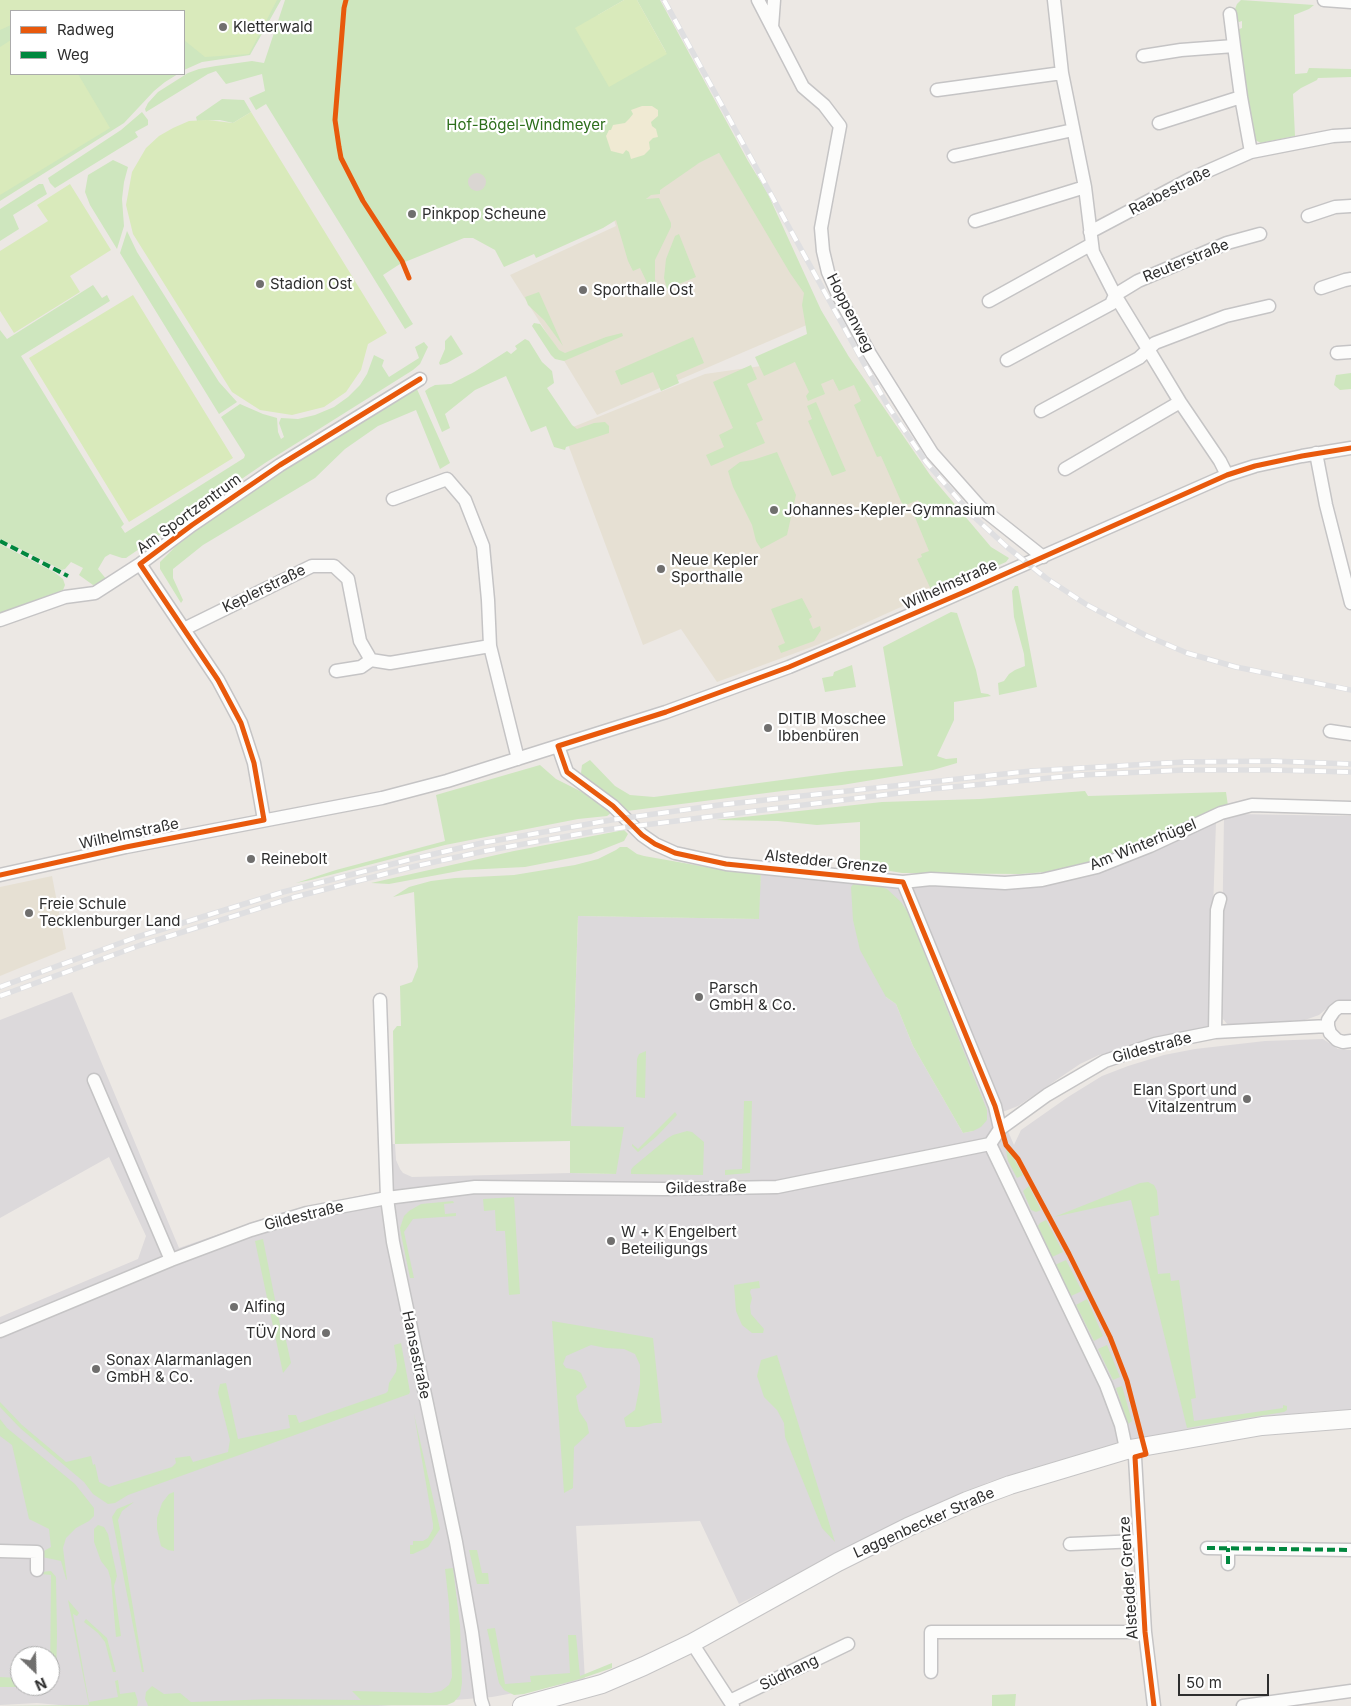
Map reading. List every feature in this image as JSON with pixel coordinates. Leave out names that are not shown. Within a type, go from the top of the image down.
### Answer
[{"type":"street","name":"Hoppenweg","points":[[758,0],[804,87],[824,105],[840,126],[821,228],[823,251],[828,272],[839,297],[870,354],[932,453],[980,507],[1043,557]]},
{"type":"street","points":[[772,27],[774,0]]},
{"type":"street","points":[[1054,0],[1062,73],[1085,187],[1093,252],[1116,295],[1180,402],[1228,475]]},
{"type":"street","points":[[1324,0],[1351,2]]},
{"type":"street","points":[[1230,14],[1241,97],[1251,152]]},
{"type":"street","points":[[1142,56],[1181,50],[1234,46]]},
{"type":"street","points":[[937,90],[1062,73]]},
{"type":"street","points":[[1159,122],[1241,97]]},
{"type":"street","points":[[954,156],[1073,130]]},
{"type":"street","name":"Raabestraße","points":[[1091,238],[1192,178],[1251,152],[1333,136],[1351,135]]},
{"type":"street","points":[[975,221],[1085,187]]},
{"type":"street","points":[[1308,216],[1335,207],[1351,206]]},
{"type":"street","name":"Reuterstraße","points":[[1007,360],[1111,304],[1116,295],[1138,281],[1227,243],[1260,234]]},
{"type":"street","points":[[989,301],[1091,238]]},
{"type":"street","points":[[1321,288],[1345,280],[1351,280]]},
{"type":"street","points":[[1041,411],[1139,358],[1155,342],[1226,316],[1269,306]]},
{"type":"street","points":[[1337,353],[1351,352]]},
{"type":"street","name":"Am Sportzentrum","points":[[0,620],[65,597],[96,593],[280,465],[420,379]]},
{"type":"street","points":[[1065,470],[1180,402]]},
{"type":"street","name":"Wilhelmstraße","points":[[0,875],[126,847],[382,798],[447,781],[518,759],[666,712],[789,667],[1228,475],[1255,466],[1351,448]]},
{"type":"street","points":[[1316,454],[1326,505],[1351,603]]},
{"type":"street","points":[[393,499],[447,479],[465,500],[483,546],[490,646],[518,759]]},
{"type":"street","name":"Am Sportzentrum","points":[[140,564],[218,680],[241,723],[254,763],[264,820]]},
{"type":"street","name":"Keplerstraße","points":[[184,629],[312,566],[334,566],[348,579],[360,641],[371,660]]},
{"type":"street","points":[[336,671],[361,666],[371,660],[390,663],[490,646]]},
{"type":"street","points":[[1330,731],[1351,734]]},
{"type":"street","name":"Alstedder Grenze","points":[[558,746],[567,772],[613,806],[642,835],[655,844],[675,853],[726,864],[903,882],[995,1106],[1000,1129]]},
{"type":"street","name":"Am Winterhügel","points":[[903,882],[932,880],[1005,883],[1042,880],[1097,866],[1150,846],[1198,823],[1229,811],[1252,805],[1351,808]]},
{"type":"street","points":[[1215,1032],[1217,910],[1220,899]]},
{"type":"street","name":"Hansastraße","points":[[380,1000],[387,1198],[393,1242],[456,1542],[483,1706]]},
{"type":"street","points":[[1351,1007],[1339,1008],[1334,1011],[1330,1016],[1328,1026],[1330,1033],[1337,1040],[1351,1042]]},
{"type":"street","name":"Gildestraße","points":[[0,1331],[171,1260],[251,1230],[307,1213],[387,1198],[475,1187],[664,1189],[777,1186],[990,1144],[1000,1129],[1047,1095],[1105,1061],[1155,1044],[1215,1032],[1328,1026]]},
{"type":"street","points":[[94,1080],[171,1260]]},
{"type":"street","name":"Alstedder Grenze","points":[[990,1144],[1106,1385],[1121,1425],[1125,1444],[1135,1457],[1138,1541],[1145,1632],[1154,1706]]},
{"type":"street","name":"Laggenbecker Straße","points":[[522,1706],[602,1684],[692,1643],[838,1562],[916,1523],[1010,1485],[1130,1449],[1262,1426],[1351,1418]]},
{"type":"street","name":"Alstedder Grenze","points":[[1070,1544],[1138,1541]]},
{"type":"street","points":[[1207,1548],[1351,1550]]},
{"type":"street","points":[[1228,1548],[1228,1564]]},
{"type":"street","points":[[0,1551],[37,1552],[37,1570]]},
{"type":"street","name":"Alstedder Grenze","points":[[931,1672],[931,1632],[1145,1632]]},
{"type":"street","name":"Südhang","points":[[692,1643],[731,1704],[848,1644]]},
{"type":"street","points":[[1243,1706],[1351,1691]]},
{"type":"shaded area","points":[[719,153],[823,318],[597,415],[510,275],[616,226],[614,220],[647,200],[643,190]]},
{"type":"shaded area","points":[[473,173],[481,173],[486,178],[484,189],[473,191],[468,186],[468,178]]},
{"type":"shaded area","name":"Johannes-Kepler-Gymnasium","points":[[849,357],[930,475],[998,563],[817,645],[717,682],[681,629],[643,645],[563,431],[705,374],[775,364]]},
{"type":"shaded area","points":[[1235,814],[1351,816],[1351,1000],[1332,1004],[1319,1015],[1305,1020],[1228,1025],[1223,1019],[1221,1009],[1224,817]]},
{"type":"shaded area","points":[[1216,822],[1209,1027],[1099,1055],[1080,1064],[1018,1106],[1000,1113],[1014,1145],[1021,1130],[1102,1076],[1164,1055],[1195,1049],[1265,1041],[1323,1039],[1338,1049],[1351,1050],[1351,1410],[1310,1412],[1134,1442],[989,1482],[846,1550],[739,1604],[700,1521],[576,1526],[585,1680],[492,1697],[379,1706],[70,1706],[37,1703],[0,1705],[0,1317],[138,1259],[146,1236],[109,1157],[0,1218],[0,1020],[72,992],[179,1248],[279,1213],[391,1189],[390,1144],[395,1144],[396,1160],[400,1169],[403,1173],[412,1177],[570,1173],[616,1174],[571,1126],[578,916],[758,919],[761,872],[1036,888],[1121,862]],"holes":[[[909,914],[945,1005],[973,1131],[963,1133],[913,1046],[896,1004],[886,997]]]},
{"type":"shaded area","name":"Freie Schule Tecklenburger Land","points":[[52,876],[66,949],[0,976],[0,887]]},
{"type":"green space","points":[[0,0],[281,0],[250,55],[202,62],[185,70],[185,10],[10,10],[10,75],[176,75],[154,91],[124,123],[0,201]]},
{"type":"green space","name":"Kletterwald","points":[[0,0],[277,0],[249,54],[205,57],[185,41],[185,10],[10,10],[10,25],[0,30]]},
{"type":"green space","name":"Hof-Bögel-Windmeyer","points":[[285,0],[624,0],[598,15],[666,52],[637,0],[660,0],[748,161],[767,192],[821,310],[849,357],[930,475],[991,547],[1009,558],[1006,562],[933,594],[917,559],[922,557],[921,554],[929,551],[912,510],[921,506],[918,500],[906,505],[907,507],[904,508],[881,456],[877,457],[854,405],[861,401],[854,385],[839,391],[833,379],[821,384],[825,394],[808,401],[806,396],[809,392],[795,362],[764,376],[755,357],[807,334],[802,305],[804,293],[790,273],[719,153],[699,163],[660,190],[660,194],[651,195],[646,199],[659,198],[671,223],[671,227],[655,260],[655,279],[658,292],[653,295],[640,268],[633,271],[628,261],[616,220],[603,228],[536,258],[534,254],[504,267],[495,250],[473,238],[464,238],[400,264],[383,275],[413,324],[405,329],[266,104],[256,110],[249,98],[265,91],[262,74],[226,84],[216,71],[146,112],[145,109],[148,103],[158,92],[188,73],[199,69],[252,61],[264,63]]},
{"type":"green space","points":[[624,0],[637,0],[667,54],[609,87],[575,28]]},
{"type":"green space","points":[[1241,0],[1314,5],[1294,15],[1295,74],[1307,73],[1309,68],[1351,69],[1351,77],[1318,78],[1293,94],[1295,136],[1261,143],[1255,140],[1252,132],[1237,30],[1242,28],[1242,21],[1236,20],[1235,9]]},
{"type":"green space","points":[[10,41],[10,75],[79,75],[110,128],[0,195],[0,47]]},
{"type":"green space","points":[[222,99],[244,100],[251,112],[233,123],[220,120],[197,121],[196,117]]},
{"type":"green space","points":[[142,112],[148,120],[148,125],[135,132],[138,137],[55,188],[50,183],[48,178],[121,130]]},
{"type":"green space","name":"Stadion Ost","points":[[251,112],[387,333],[368,344],[361,370],[346,392],[324,407],[292,415],[260,410],[232,392],[133,234],[126,205],[132,172],[146,148],[159,136],[189,121],[207,120],[233,123]]},
{"type":"green space","points":[[113,160],[128,167],[122,199],[124,226],[117,249],[90,205],[85,192],[88,175]]},
{"type":"green space","points":[[39,184],[43,184],[47,194],[13,215],[19,229],[0,241],[0,209]]},
{"type":"green space","points":[[70,184],[111,250],[70,276],[80,292],[14,333],[0,311],[0,251],[48,221],[37,205]]},
{"type":"green space","points":[[127,231],[137,252],[219,382],[237,402],[219,414],[120,253]]},
{"type":"green space","points":[[679,234],[696,277],[667,289],[664,278],[666,259],[675,236]]},
{"type":"green space","points":[[93,285],[102,298],[107,295],[110,301],[21,356],[124,524],[121,527],[125,533],[244,458],[245,455],[221,417],[240,404],[277,418],[278,432],[281,439],[284,437],[279,423],[281,418],[298,419],[315,415],[334,407],[360,385],[367,374],[374,355],[384,360],[382,366],[389,377],[419,358],[415,347],[424,342],[428,347],[420,364],[413,370],[265,463],[126,558],[110,554],[105,557],[98,569],[107,580],[101,584],[93,585],[79,575],[83,568],[71,562],[62,570],[0,539],[0,330],[7,339]]},
{"type":"green space","points":[[539,292],[563,346],[544,320],[528,305],[525,297]]},
{"type":"green space","points":[[133,295],[233,458],[129,522],[29,358]]},
{"type":"green space","points":[[534,323],[540,324],[559,350],[565,353],[606,337],[622,333],[623,336],[564,361],[555,359],[551,355],[532,326]]},
{"type":"green space","points":[[451,335],[463,354],[440,365],[439,363],[445,349],[445,341]]},
{"type":"green space","points":[[693,337],[704,363],[676,375],[679,383],[661,391],[653,372],[621,385],[615,371]]},
{"type":"green space","points":[[525,339],[529,341],[542,362],[552,371],[554,383],[547,388],[572,425],[577,429],[594,423],[605,422],[609,426],[609,433],[566,447],[565,450],[554,447],[546,426],[531,432],[506,376],[475,390],[445,414],[450,428],[442,432],[425,391],[435,385],[451,384],[507,351],[511,354],[517,349],[515,346]]},
{"type":"green space","points":[[751,365],[757,379],[747,384],[763,420],[756,423],[765,443],[711,466],[706,455],[724,447],[719,435],[733,428],[713,382]]},
{"type":"green space","points":[[1351,373],[1351,389],[1340,390],[1334,385],[1336,375]]},
{"type":"green space","points":[[416,387],[450,463],[440,469],[416,410],[378,426],[345,449],[315,478],[203,545],[173,569],[173,578],[183,600],[181,603],[160,569],[160,562],[175,547],[203,525],[303,457]]},
{"type":"green space","points":[[816,402],[846,471],[832,476],[808,421],[812,419],[807,406]]},
{"type":"green space","points":[[777,452],[796,495],[787,535],[761,549],[756,541],[752,525],[733,487],[728,471],[740,462]]},
{"type":"green space","points":[[0,544],[54,572],[63,579],[65,585],[63,590],[0,615]]},
{"type":"green space","points":[[1015,586],[1018,586],[1037,687],[999,695],[998,683],[1004,681],[1015,670],[1025,666],[1024,654],[1014,617],[1012,591]]},
{"type":"green space","points":[[802,598],[812,617],[809,619],[813,629],[820,626],[821,630],[814,641],[781,653],[778,646],[785,643],[771,609]]},
{"type":"green space","points":[[951,612],[957,613],[976,670],[981,693],[991,696],[954,702],[954,720],[937,756],[946,759],[957,758],[957,763],[933,770],[842,785],[627,811],[584,778],[581,773],[582,765],[590,760],[615,786],[630,795],[654,797],[849,771],[903,766],[883,647]]},
{"type":"green space","points":[[852,665],[856,687],[825,692],[822,678],[833,676],[834,672]]},
{"type":"green space","points":[[540,765],[556,779],[582,792],[611,813],[607,816],[578,819],[445,845],[296,883],[336,870],[445,841],[436,795]]},
{"type":"green space","points":[[1085,791],[1088,796],[1226,792],[1228,806],[1113,856],[1046,872],[1020,874],[902,873],[860,866],[860,822],[817,825],[778,821],[716,820],[882,802],[980,799]]},
{"type":"green space","points":[[624,830],[628,834],[624,841],[591,854],[525,867],[464,870],[389,884],[371,883],[514,851]]},
{"type":"green space","points":[[620,847],[627,847],[637,854],[644,856],[718,869],[761,872],[759,919],[578,916],[571,1126],[624,1127],[616,1174],[570,1173],[570,1141],[395,1144],[393,1031],[397,1026],[401,1026],[400,986],[412,982],[418,967],[414,892],[393,897],[409,887],[431,881],[514,875],[575,865],[598,859]]},
{"type":"green space","points":[[856,881],[868,882],[887,889],[901,902],[909,914],[987,1110],[987,1120],[981,1127],[973,1131],[963,1133],[913,1046],[896,1004],[886,997],[860,950],[853,920],[851,887]]},
{"type":"green space","points":[[646,1051],[645,1098],[636,1097],[637,1059],[639,1054]]},
{"type":"green space","points":[[744,1101],[752,1101],[750,1173],[725,1175],[725,1170],[742,1169]]},
{"type":"green space","points":[[675,1112],[677,1115],[638,1152],[632,1146],[632,1144],[638,1149]]},
{"type":"green space","points":[[687,1131],[692,1132],[704,1142],[703,1175],[631,1174],[633,1167],[668,1138]]},
{"type":"green space","points":[[1006,1150],[1012,1155],[1023,1175],[1017,1178],[1008,1161]]},
{"type":"green space","points":[[1148,1182],[1154,1185],[1157,1191],[1159,1215],[1150,1217],[1158,1274],[1170,1273],[1171,1281],[1179,1280],[1196,1398],[1191,1399],[1194,1421],[1283,1408],[1283,1405],[1287,1406],[1287,1410],[1284,1412],[1187,1428],[1131,1200],[1054,1217],[1140,1183]]},
{"type":"green space","points":[[1029,1186],[1041,1210],[1036,1212],[1031,1210],[1023,1191]]},
{"type":"green space","points":[[514,1197],[520,1294],[509,1295],[505,1231],[496,1231],[495,1210],[484,1211],[483,1199]]},
{"type":"green space","points":[[453,1201],[454,1203],[444,1204],[445,1214],[456,1213],[456,1216],[413,1219],[404,1232],[414,1278],[410,1278],[400,1228],[404,1216],[421,1204]]},
{"type":"green space","points":[[1046,1220],[1063,1252],[1052,1257],[1038,1226]]},
{"type":"green space","points":[[263,1239],[282,1335],[285,1336],[291,1363],[283,1373],[255,1241]]},
{"type":"green space","points":[[1066,1260],[1082,1291],[1071,1296],[1055,1265]]},
{"type":"green space","points":[[759,1281],[760,1288],[751,1289],[752,1298],[750,1306],[751,1314],[764,1329],[763,1333],[752,1333],[742,1325],[736,1311],[734,1285]]},
{"type":"green space","points":[[1087,1299],[1103,1336],[1094,1341],[1076,1305]]},
{"type":"green space","points":[[552,1321],[653,1338],[662,1423],[626,1427],[624,1418],[635,1410],[640,1384],[640,1365],[635,1354],[624,1349],[591,1345],[566,1356],[563,1364],[566,1368],[581,1373],[587,1387],[576,1396],[579,1411],[587,1423],[589,1433],[574,1447],[573,1488],[564,1493]]},
{"type":"green space","points":[[401,1343],[409,1394],[128,1495],[115,1503],[108,1504],[93,1494],[84,1482],[20,1428],[0,1407],[0,1402],[22,1425],[66,1462],[91,1456],[99,1482],[109,1487],[172,1467],[176,1463],[175,1458],[190,1456],[193,1462],[228,1452],[230,1440],[218,1393],[220,1384],[226,1383],[238,1439],[290,1428],[288,1415],[296,1415],[299,1423],[386,1393],[389,1383],[396,1372],[397,1365],[394,1345]]},
{"type":"green space","points":[[1107,1345],[1120,1377],[1113,1380],[1098,1349]]},
{"type":"green space","points":[[777,1355],[835,1542],[822,1528],[785,1437],[784,1423],[777,1410],[764,1397],[757,1376],[761,1360]]},
{"type":"green space","points":[[1122,1386],[1132,1421],[1128,1424],[1116,1388]]},
{"type":"green space","points":[[414,1414],[440,1529],[428,1547],[410,1554],[410,1545],[413,1545],[413,1541],[423,1541],[428,1538],[433,1529]]},
{"type":"green space","points":[[0,1419],[7,1428],[75,1484],[94,1508],[94,1516],[76,1528],[66,1538],[63,1548],[67,1580],[61,1561],[42,1557],[42,1552],[51,1547],[49,1529],[29,1519],[12,1445],[0,1436]]},
{"type":"green space","points":[[174,1492],[174,1551],[161,1546],[157,1529],[157,1518],[162,1503],[169,1494]]},
{"type":"green space","points":[[134,1502],[122,1511],[118,1520],[144,1672],[142,1672],[112,1517],[117,1509]]},
{"type":"green space","points":[[98,1525],[104,1527],[108,1534],[117,1576],[114,1586],[121,1636],[116,1637],[111,1580],[94,1542],[94,1529]]},
{"type":"green space","points":[[469,1550],[477,1550],[482,1573],[488,1573],[489,1584],[477,1584]]},
{"type":"green space","points":[[453,1568],[460,1625],[462,1683],[460,1695],[454,1702],[447,1705],[148,1706],[145,1699],[146,1692],[152,1686],[164,1694],[180,1693],[191,1702],[272,1699],[361,1700],[352,1691],[431,1693],[441,1691],[449,1685],[452,1677],[449,1604],[445,1569]]},
{"type":"green space","points":[[51,1571],[56,1577],[57,1646],[50,1646],[51,1575],[41,1574],[41,1572]]},
{"type":"green space","points":[[68,1600],[79,1613],[77,1616],[73,1614],[89,1702],[118,1697],[115,1681],[118,1680],[120,1694],[135,1692],[138,1702],[137,1706],[0,1706],[89,1705]]},
{"type":"green space","points":[[86,1619],[107,1638],[116,1672],[113,1672],[105,1642],[98,1633],[84,1622]]},
{"type":"green space","points":[[495,1628],[505,1684],[531,1682],[530,1676],[570,1673],[568,1635],[576,1635],[580,1676],[612,1663],[612,1668],[580,1679],[514,1695],[504,1690],[499,1683],[487,1629]]},
{"type":"green space","points":[[0,1677],[10,1678],[10,1687],[0,1687]]},
{"type":"green space","points":[[1016,1694],[1015,1706],[992,1706],[992,1695]]},
{"type":"sand","points":[[642,106],[652,106],[658,110],[658,116],[651,122],[652,126],[656,129],[658,137],[653,138],[649,142],[650,149],[644,155],[631,159],[629,152],[626,150],[623,154],[611,151],[606,136],[609,130],[611,130],[613,125],[625,123],[633,114],[631,110]]},
{"type":"railway","points":[[664,0],[888,406],[926,462],[972,515],[1007,547],[1046,578],[1087,605],[1147,636],[1187,653],[1236,667],[1351,690]]},
{"type":"railway","points":[[0,987],[137,937],[283,892],[482,843],[611,820],[719,805],[1031,771],[1184,762],[1272,761],[1351,764]]},
{"type":"railway","points":[[0,996],[141,945],[295,897],[416,866],[485,851],[596,831],[931,789],[1082,775],[1183,770],[1351,772]]},
{"type":"marked path","points":[[0,541],[68,576]]},
{"type":"marked path","points":[[1207,1548],[1351,1550]]},
{"type":"marked path","points":[[1228,1548],[1228,1564]]},
{"type":"cycle path","points":[[346,0],[335,120],[341,158],[363,201],[402,261],[409,278]]},
{"type":"cycle path","points":[[0,875],[126,847],[264,820],[254,763],[241,723],[218,680],[140,564],[192,525],[280,465],[420,379]]},
{"type":"cycle path","points":[[1154,1706],[1145,1632],[1135,1457],[1146,1454],[1127,1381],[1110,1337],[1069,1254],[1018,1159],[1006,1145],[995,1106],[903,882],[726,864],[675,853],[655,844],[642,835],[613,806],[567,772],[558,746],[666,712],[789,667],[969,590],[1227,475],[1255,466],[1351,448]]},
{"type":"place","name":"Kletterwald","points":[[223,27]]},
{"type":"place","name":"Pinkpop Scheune","points":[[412,214]]},
{"type":"place","name":"Stadion Ost","points":[[260,284]]},
{"type":"place","name":"Sporthalle Ost","points":[[583,290]]},
{"type":"place","name":"Johannes-Kepler-Gymnasium","points":[[774,510]]},
{"type":"place","name":"Neue Kepler Sporthalle","points":[[661,569]]},
{"type":"place","name":"DITIB Moschee Ibbenbüren","points":[[768,728]]},
{"type":"place","name":"Reinebolt","points":[[251,859]]},
{"type":"place","name":"Freie Schule Tecklenburger Land","points":[[29,913]]},
{"type":"place","name":"Parsch GmbH & Co.","points":[[699,997]]},
{"type":"place","name":"Elan Sport und Vitalzentrum","points":[[1247,1099]]},
{"type":"place","name":"W + K Engelbert Beteiligungs","points":[[611,1241]]},
{"type":"place","name":"Alfing","points":[[234,1307]]},
{"type":"place","name":"TÜV Nord","points":[[326,1333]]},
{"type":"place","name":"Sonax Alarmanlagen GmbH & Co.","points":[[96,1369]]}]
